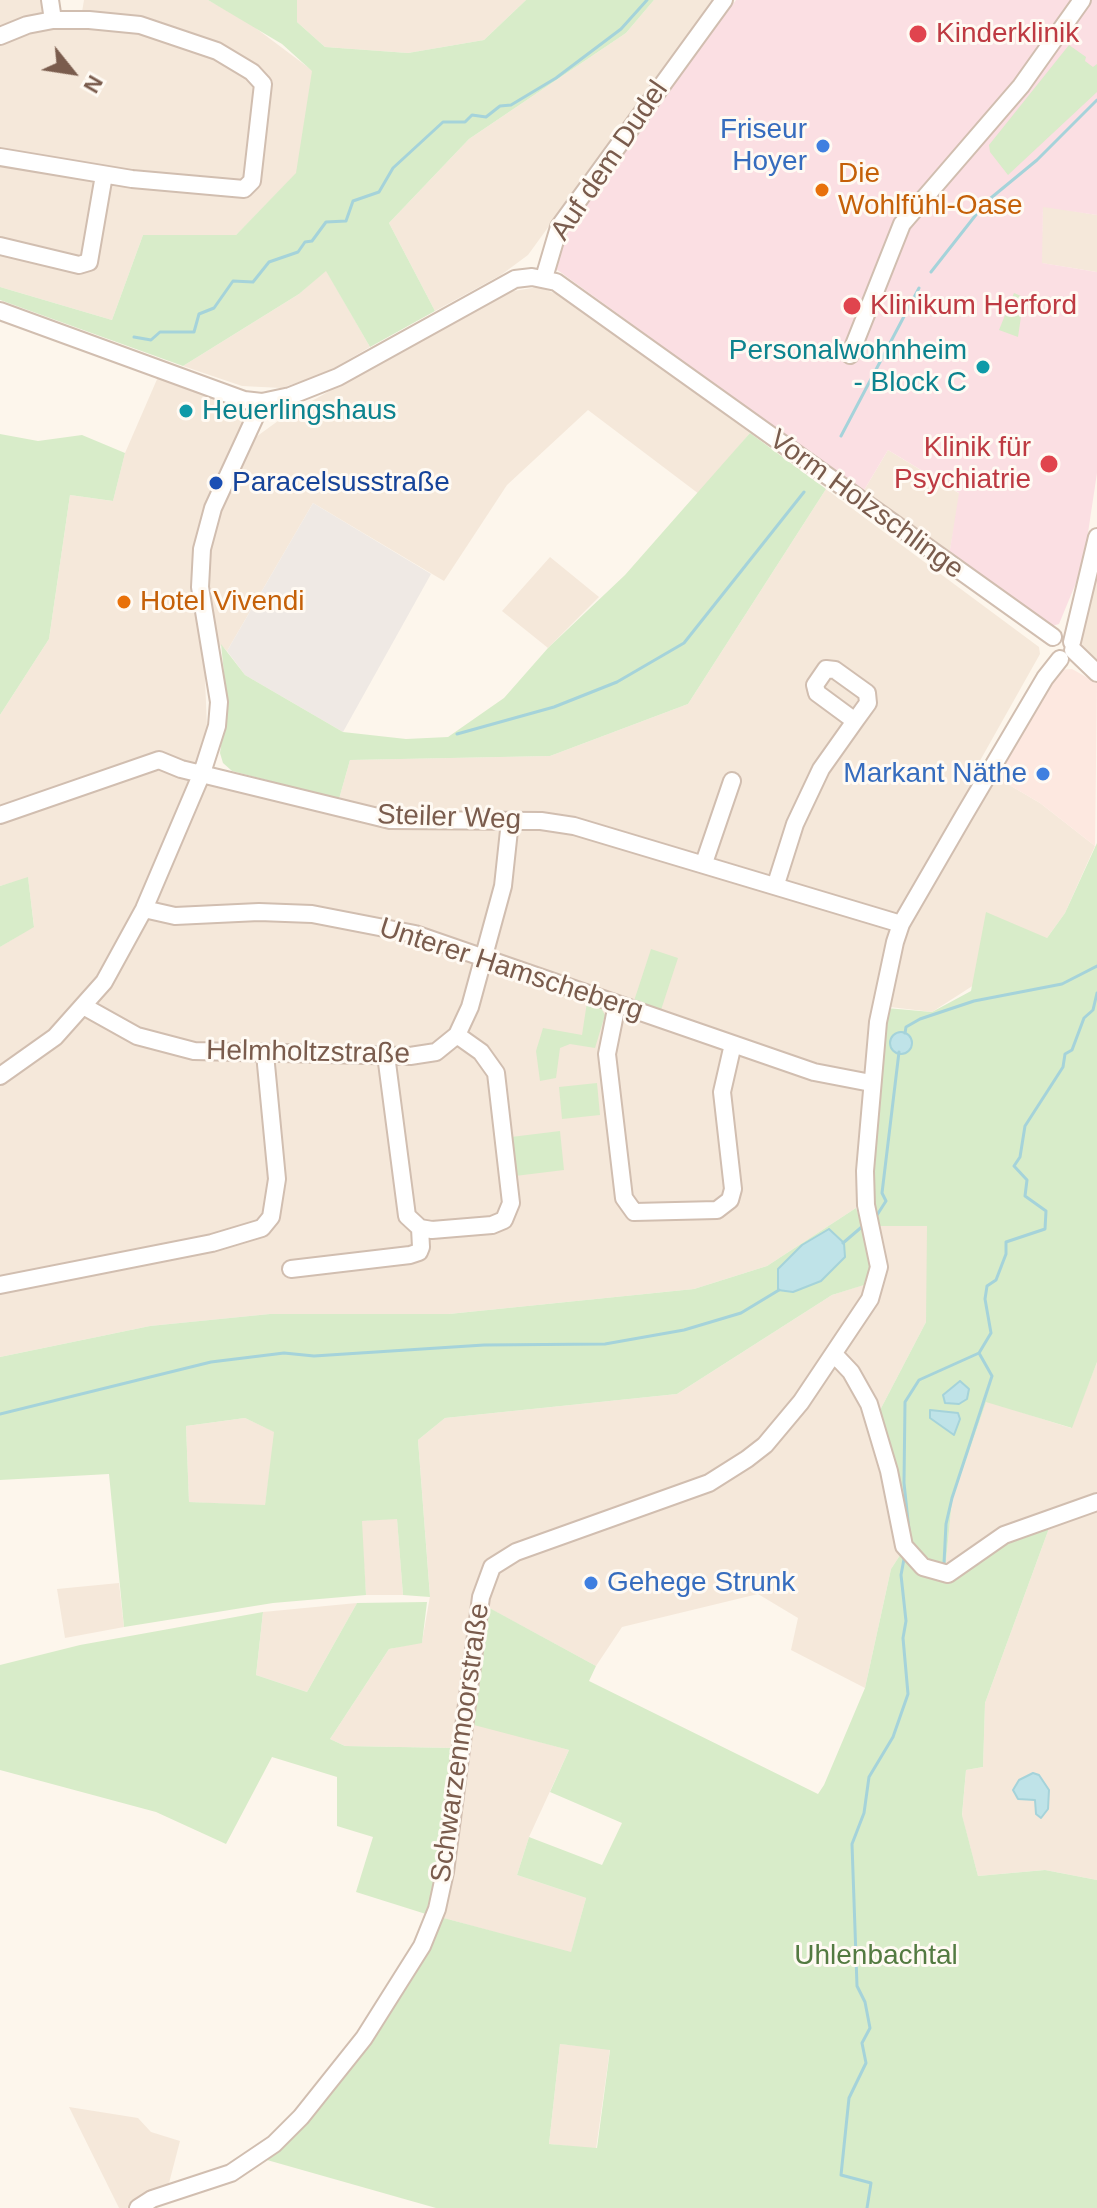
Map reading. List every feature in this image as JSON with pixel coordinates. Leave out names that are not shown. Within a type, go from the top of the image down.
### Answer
[{"type":"street","points":[[50,0],[53,20]]},
{"type":"street","name":"Auf dem Dudel","points":[[0,311],[244,400],[262,402],[290,396],[338,377],[515,279],[544,278],[559,227],[724,0]]},
{"type":"street","points":[[850,355],[902,224],[1021,86],[1082,0]]},
{"type":"street","points":[[0,36],[27,25],[53,20],[114,21],[161,30],[217,51],[261,80],[252,181],[244,189],[104,175],[0,157]]},
{"type":"street","points":[[0,246],[79,265],[89,262],[104,175]]},
{"type":"street","name":"Vorm Holzschlinge","points":[[544,278],[585,300],[1094,670]]},
{"type":"street","points":[[0,1076],[55,1037],[85,1007],[114,966],[144,909],[202,773],[217,726],[219,702],[200,587],[202,549],[213,508],[262,402]]},
{"type":"street","name":"Schwarzenmoorstraße","points":[[138,2208],[152,2199],[231,2173],[274,2144],[301,2117],[364,2038],[422,1946],[440,1899],[481,1597],[492,1567],[516,1552],[709,1483],[733,1469],[765,1445],[782,1426],[870,1299],[878,1273],[878,1256],[866,1205],[871,1083],[884,991],[901,924],[1061,648],[1079,606],[1097,537]]},
{"type":"street","points":[[776,884],[808,794],[855,721]]},
{"type":"street","name":"Steiler Weg","points":[[0,815],[151,760],[390,820],[510,821],[574,826],[776,884],[901,924]]},
{"type":"street","points":[[704,863],[732,781]]},
{"type":"street","points":[[386,1055],[402,1207],[412,1223],[420,1228],[492,1225],[504,1220],[511,1203],[496,1073],[481,1052],[457,1035],[470,1007],[503,886],[510,821]]},
{"type":"street","name":"Unterer Hamscheberg","points":[[144,909],[175,916],[259,912],[312,914],[403,931],[814,1072],[871,1083]]},
{"type":"street","points":[[617,1004],[607,1054],[624,1198],[634,1212],[717,1210],[730,1200],[733,1189],[722,1092],[733,1044]]},
{"type":"street","name":"Helmholtzstraße","points":[[85,1007],[117,1028],[169,1046],[214,1053],[423,1055],[436,1052],[457,1035]]},
{"type":"street","points":[[0,1285],[212,1243],[262,1228],[271,1217],[277,1179],[265,1054]]},
{"type":"street","points":[[291,1269],[410,1255],[419,1252],[421,1247],[420,1228]]},
{"type":"street","points":[[834,1354],[851,1372],[869,1404],[889,1471],[904,1546],[923,1567],[948,1574],[1004,1535],[1097,1502]]},
{"type":"shaded area","points":[[0,0],[56,0],[59,10],[65,13],[82,12],[84,0],[208,0],[245,20],[313,71],[297,173],[236,235],[143,235],[112,320],[0,287]]},
{"type":"shaded area","points":[[297,0],[526,0],[484,40],[408,53],[325,47],[297,22]]},
{"type":"shaded area","points":[[654,0],[713,0],[528,255],[501,275],[435,311],[389,223],[469,139],[626,33]]},
{"type":"shaded area","name":"Klinikum Herford","points":[[736,0],[1097,0],[1097,215],[1043,207],[1042,263],[1097,272],[1097,473],[1083,566],[1059,624],[1049,627],[949,556],[959,493],[888,450],[863,492],[556,269],[565,234]]},
{"type":"shaded area","points":[[1043,206],[1097,215],[1097,272],[1041,263]]},
{"type":"shaded area","points":[[326,270],[370,347],[324,374],[281,388],[242,386],[183,366],[299,294]]},
{"type":"shaded area","points":[[538,287],[565,297],[750,433],[699,494],[588,410],[507,485],[444,581],[313,503],[227,651],[221,645],[205,679],[207,728],[200,764],[339,799],[350,760],[550,756],[688,704],[826,489],[1039,647],[1040,654],[977,766],[1040,803],[1095,846],[1065,913],[1047,938],[932,1012],[873,1005],[865,1065],[856,1208],[767,1266],[694,1289],[449,1314],[270,1314],[150,1326],[0,1357],[0,947],[34,926],[28,878],[0,886],[0,715],[49,639],[70,495],[113,501],[125,453],[158,377],[239,411],[243,421],[240,431],[256,437],[282,418],[479,306],[508,292]]},
{"type":"shaded area","points":[[888,450],[960,494],[949,556],[863,492]]},
{"type":"shaded area","points":[[313,503],[431,574],[343,732],[245,675],[227,651]]},
{"type":"shaded area","points":[[550,557],[599,597],[548,648],[502,611]]},
{"type":"shaded area","points":[[1097,569],[1097,665],[1077,643]]},
{"type":"shaded area","points":[[1072,669],[1097,683],[1095,846],[1040,803],[994,776],[1056,670]]},
{"type":"shaded area","points":[[877,1226],[927,1226],[929,1267],[926,1322],[878,1414],[906,1546],[891,1569],[865,1688],[791,1650],[798,1618],[758,1594],[622,1627],[596,1666],[476,1601],[461,1720],[569,1750],[529,1837],[517,1875],[586,1898],[571,1953],[440,1917],[454,1748],[345,1746],[330,1739],[389,1649],[422,1642],[430,1596],[418,1440],[445,1418],[677,1394],[832,1295],[863,1285],[885,1271]]},
{"type":"shaded area","points":[[1097,1362],[1097,1880],[1045,1870],[978,1876],[962,1816],[966,1770],[983,1767],[985,1703],[1048,1531],[945,1571],[952,1501],[986,1401],[1071,1428]]},
{"type":"shaded area","points":[[245,1418],[275,1432],[265,1506],[189,1502],[186,1426]]},
{"type":"shaded area","points":[[397,1518],[403,1595],[366,1595],[361,1521]]},
{"type":"shaded area","points":[[119,1583],[124,1627],[65,1638],[57,1589]]},
{"type":"shaded area","points":[[357,1603],[307,1692],[256,1675],[263,1612]]},
{"type":"shaded area","points":[[560,2044],[610,2049],[596,2149],[549,2144]]},
{"type":"shaded area","points":[[69,2107],[138,2118],[151,2132],[180,2141],[168,2187],[137,2199],[127,2208],[119,2208]]},
{"type":"green space","points":[[208,0],[297,0],[297,22],[325,47],[408,53],[484,40],[526,0],[654,0],[626,33],[469,139],[389,223],[435,311],[370,347],[326,271],[299,294],[183,366],[0,300],[0,287],[112,320],[143,235],[236,235],[296,173],[312,71],[282,44]]},
{"type":"green space","points":[[1069,45],[1086,57],[1085,61],[1093,67],[1097,64],[1097,92],[1008,175],[990,152],[989,145]]},
{"type":"green space","points":[[1014,293],[1021,296],[1023,303],[1018,337],[999,330]]},
{"type":"green space","points":[[750,433],[826,489],[688,704],[550,756],[350,760],[339,799],[232,771],[223,763],[220,753],[227,703],[221,644],[245,675],[343,732],[406,739],[448,737],[504,698],[548,648],[625,575]]},
{"type":"green space","points":[[0,434],[38,441],[82,435],[125,453],[113,501],[70,495],[49,639],[0,715]]},
{"type":"green space","name":"Uhlenbachtal","points":[[1097,843],[1097,1362],[1072,1428],[986,1402],[952,1501],[945,1571],[1049,1518],[1048,1531],[985,1703],[983,1767],[966,1770],[962,1815],[978,1876],[1045,1870],[1097,1880],[1097,2208],[436,2208],[267,2160],[315,2111],[440,1917],[571,1952],[586,1898],[517,1875],[529,1837],[602,1865],[622,1823],[550,1792],[569,1750],[474,1725],[484,1605],[596,1666],[589,1681],[818,1794],[824,1785],[865,1688],[891,1569],[906,1546],[878,1414],[926,1322],[927,1226],[877,1226],[873,1200],[877,1062],[886,1008],[932,1012],[971,991],[986,912],[1047,938],[1065,913]],"holes":[[[560,2044],[610,2050],[597,2148],[549,2144]]]},
{"type":"green space","points":[[28,877],[34,927],[0,947],[0,886]]},
{"type":"green space","points":[[651,949],[678,958],[661,1010],[634,1001]]},
{"type":"green space","points":[[587,1002],[601,1008],[605,1015],[595,1048],[570,1044],[560,1048],[556,1078],[540,1081],[536,1051],[543,1028],[582,1035]]},
{"type":"green space","points":[[597,1083],[600,1115],[562,1119],[559,1087]]},
{"type":"green space","points":[[560,1131],[564,1170],[515,1176],[511,1137]]},
{"type":"green space","points":[[856,1208],[871,1252],[871,1279],[864,1285],[832,1295],[677,1394],[445,1418],[418,1440],[430,1597],[403,1595],[397,1519],[362,1521],[366,1595],[273,1603],[124,1627],[109,1474],[0,1480],[0,1357],[150,1326],[270,1314],[449,1314],[694,1289],[767,1266]],"holes":[[[245,1418],[274,1432],[265,1505],[189,1502],[186,1426]]]},
{"type":"green space","points":[[427,1602],[422,1643],[389,1649],[330,1739],[345,1746],[454,1748],[429,1915],[356,1892],[373,1837],[337,1826],[337,1777],[272,1757],[226,1844],[156,1812],[0,1770],[0,1665],[80,1645],[263,1612],[256,1675],[307,1692],[357,1603]]},
{"type":"water","points":[[901,1032],[909,1035],[912,1043],[909,1051],[901,1054],[893,1051],[890,1043],[893,1035]]},
{"type":"water","points":[[829,1229],[844,1243],[845,1257],[821,1281],[793,1292],[778,1290],[778,1269],[802,1245]]},
{"type":"water","points":[[960,1381],[969,1389],[967,1399],[959,1404],[945,1403],[943,1395]]},
{"type":"water","points":[[930,1410],[958,1413],[960,1419],[954,1435],[930,1418]]},
{"type":"water","points":[[1033,1773],[1039,1775],[1049,1790],[1048,1809],[1041,1818],[1036,1814],[1035,1800],[1018,1799],[1013,1790],[1019,1780]]},
{"type":"waterway","points":[[134,337],[151,340],[160,332],[194,332],[199,314],[214,308],[233,281],[253,282],[269,262],[298,252],[305,242],[312,241],[326,222],[346,221],[353,201],[379,192],[393,168],[443,122],[465,122],[472,115],[486,117],[500,106],[511,105],[556,78],[621,29],[647,0]]},
{"type":"waterway","points":[[931,272],[986,202],[1037,160],[1097,100]]},
{"type":"waterway","points":[[841,436],[919,288]]},
{"type":"waterway","points":[[457,734],[554,707],[617,682],[684,643],[804,492]]},
{"type":"waterway","points":[[905,1033],[906,1027],[920,1019],[974,1001],[1062,984],[1097,966]]},
{"type":"waterway","points":[[910,1540],[904,1483],[905,1402],[919,1380],[979,1353],[991,1333],[985,1299],[987,1286],[996,1280],[1006,1254],[1006,1242],[1045,1229],[1046,1211],[1025,1196],[1027,1180],[1014,1166],[1020,1157],[1025,1126],[1063,1067],[1065,1054],[1072,1050],[1084,1018],[1093,1010],[1097,993]]},
{"type":"waterway","points":[[877,1215],[886,1201],[882,1193],[899,1052]]},
{"type":"waterway","points":[[843,1243],[864,1225]]},
{"type":"waterway","points":[[0,1414],[211,1362],[284,1353],[314,1356],[484,1345],[605,1344],[684,1330],[741,1313],[779,1290]]},
{"type":"waterway","points":[[944,1563],[946,1524],[952,1498],[992,1376],[979,1353]]},
{"type":"waterway","points":[[867,2208],[871,2183],[841,2175],[849,2098],[866,2063],[862,2043],[870,2028],[865,2002],[857,1986],[852,1844],[864,1813],[869,1777],[893,1737],[908,1694],[901,1575],[904,1559]]},
{"type":"place","name":"Kinderklinik","points":[[918,34]]},
{"type":"place","name":"Friseur Hoyer","points":[[823,146]]},
{"type":"place","name":"Die Wohlfühl-Oase","points":[[822,190]]},
{"type":"place","name":"Klinikum Herford","points":[[852,306]]},
{"type":"place","name":"Personalwohnheim - Block C","points":[[983,367]]},
{"type":"place","name":"Heuerlingshaus","points":[[186,411]]},
{"type":"place","name":"Klinik für Psychiatrie","points":[[1049,464]]},
{"type":"place","name":"Paracelsusstraße","points":[[216,483]]},
{"type":"place","name":"Hotel Vivendi","points":[[124,602]]},
{"type":"place","name":"Markant Näthe","points":[[1043,774]]},
{"type":"place","name":"Gehege Strunk","points":[[591,1583]]}]
